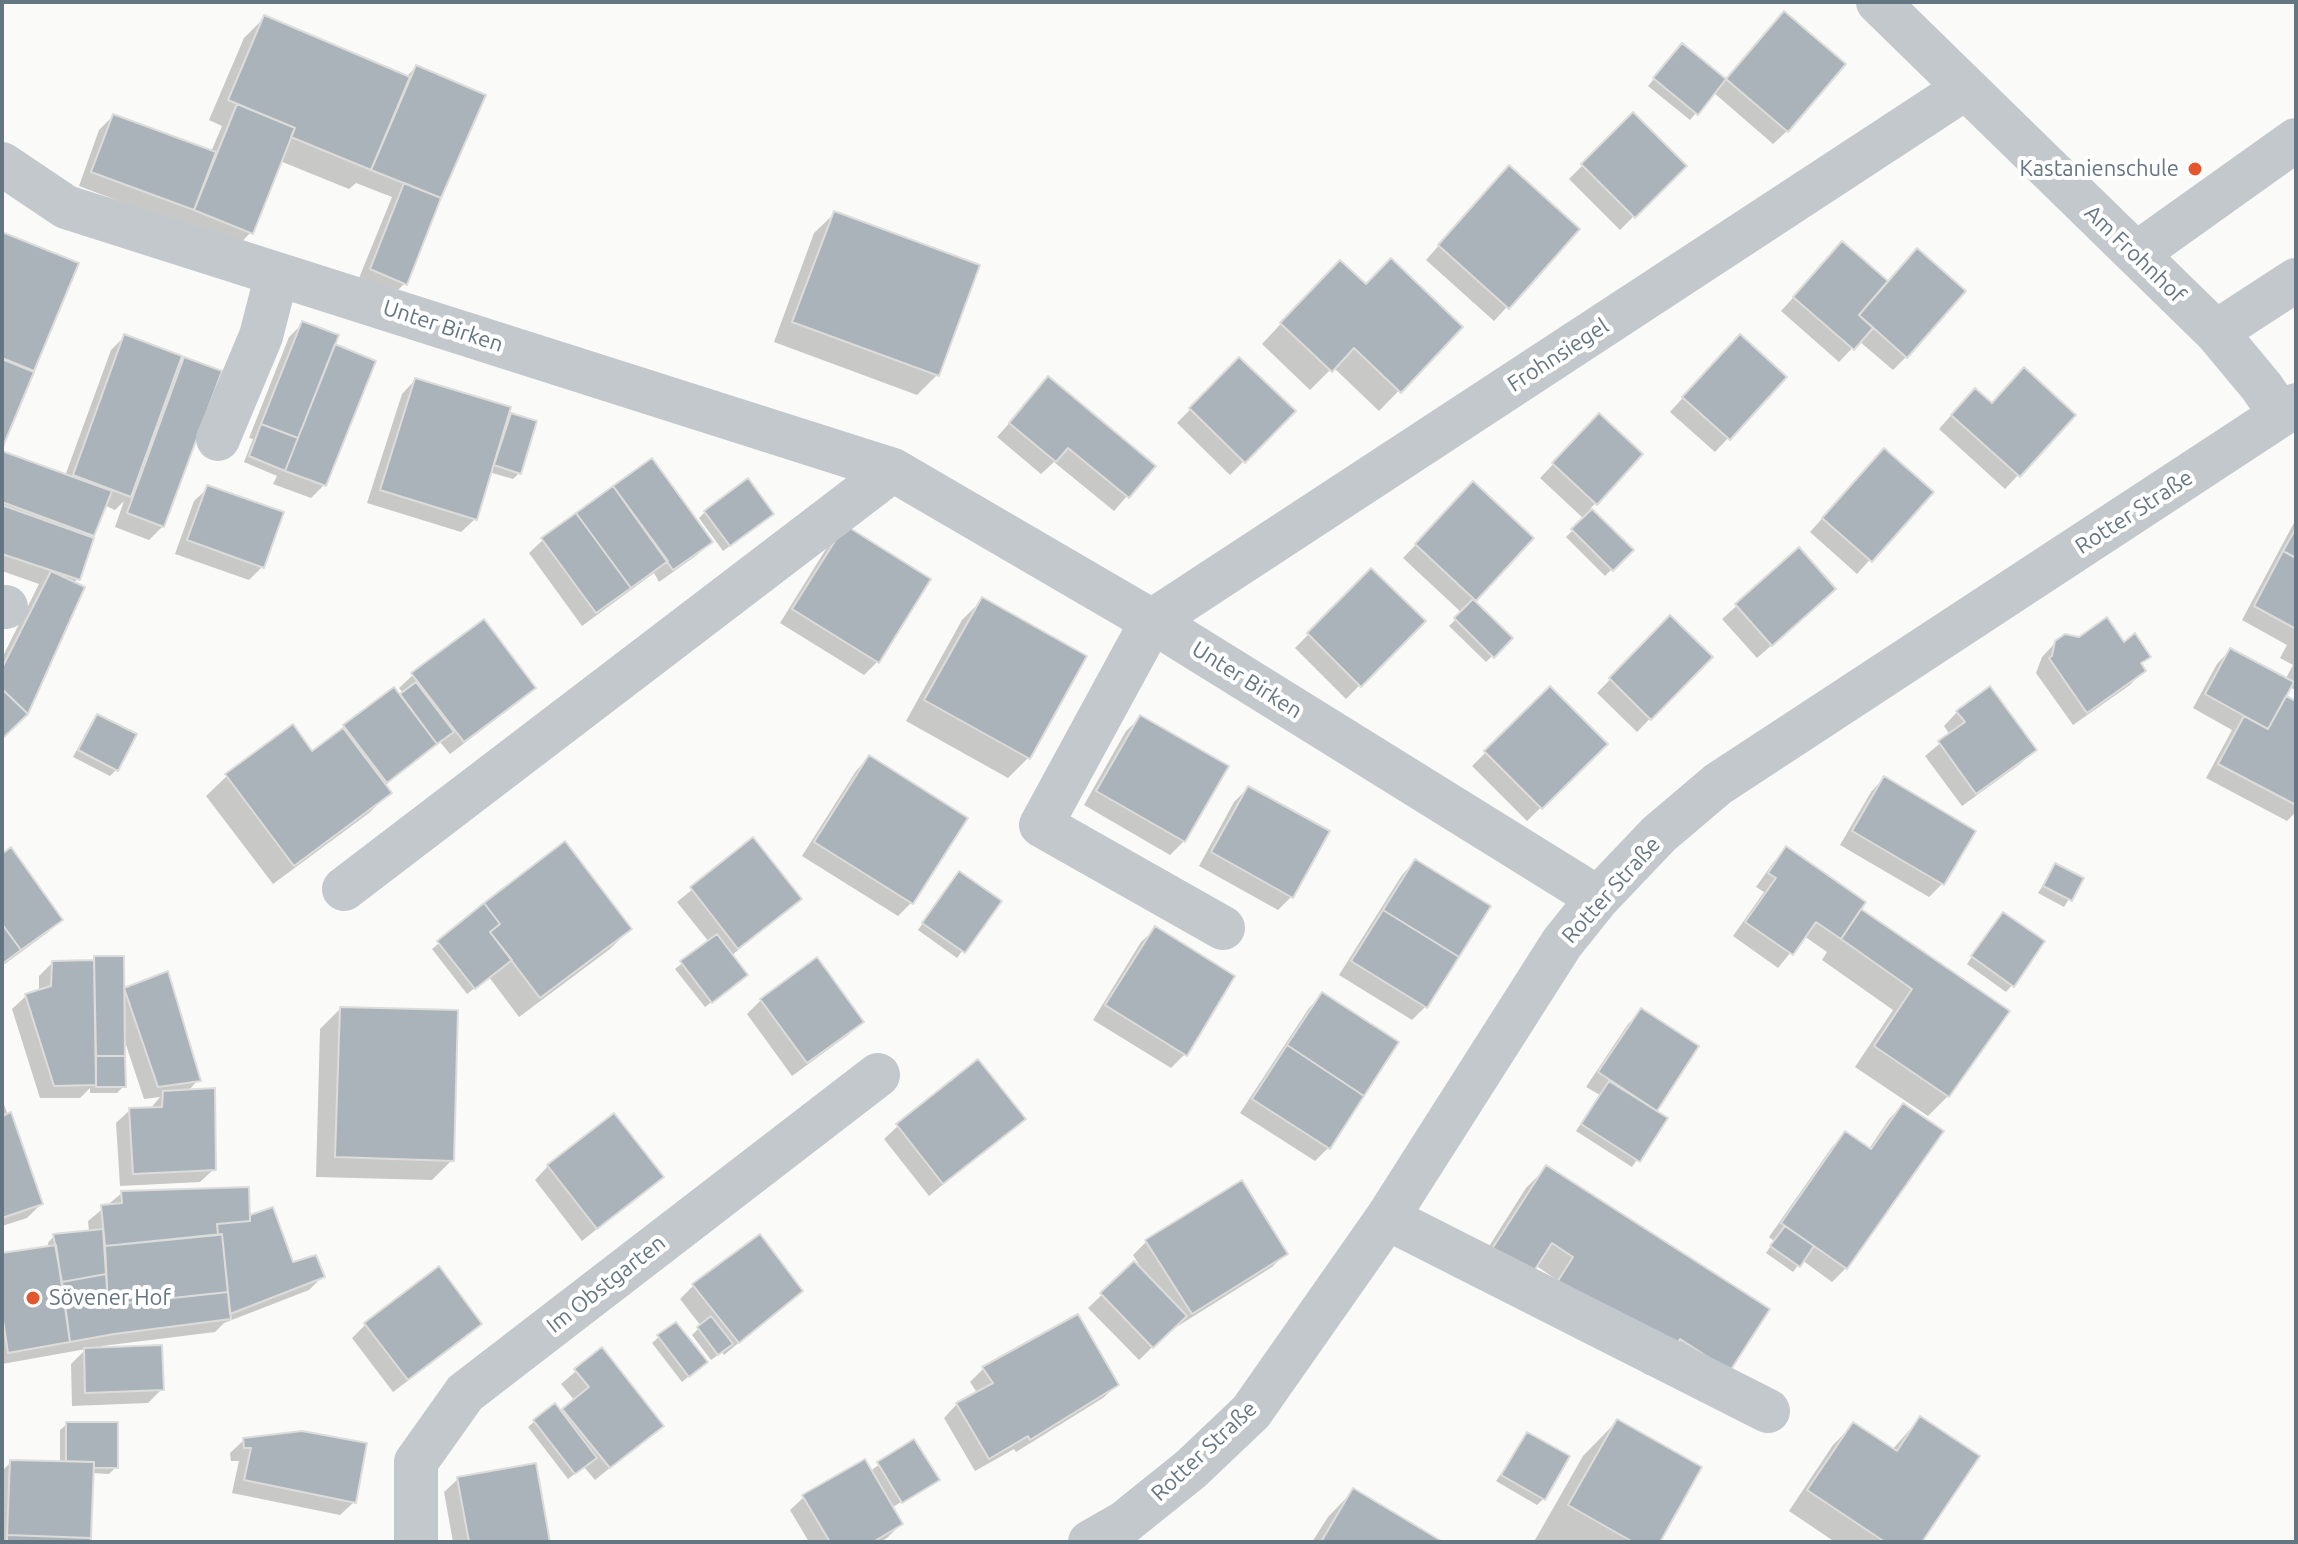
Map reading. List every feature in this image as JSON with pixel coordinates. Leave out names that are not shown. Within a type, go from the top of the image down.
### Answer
[{"type":"street","name":"Am Frohnhof","points":[[1878,2],[2216,332],[2261,386],[2288,409]]},
{"type":"street","name":"Frohnsiegel","points":[[1152,621],[1964,89]]},
{"type":"street","points":[[2136,254],[2296,140]]},
{"type":"street","name":"Unter Birken","points":[[2,164],[66,207],[893,470],[1152,621],[1598,898]]},
{"type":"street","points":[[218,439],[261,336],[277,274]]},
{"type":"street","points":[[2216,332],[2296,280]]},
{"type":"street","name":"Rotter Straße","points":[[1090,1542],[1125,1522],[1191,1469],[1251,1412],[1387,1218],[1562,943],[1598,898],[1659,834],[1718,784],[2288,409]]},
{"type":"street","points":[[344,889],[893,470]]},
{"type":"street","points":[[1152,621],[1041,825],[1223,928]]},
{"type":"street","name":"Im Obstgarten","points":[[416,1542],[416,1462],[465,1393],[878,1075]]},
{"type":"street","points":[[1387,1218],[1768,1411]]},
{"type":"building","points":[[1784,11],[1846,64],[1788,132],[1726,79]]},
{"type":"building","points":[[264,15],[410,77],[371,170],[291,137],[295,128],[228,100]]},
{"type":"building","points":[[1682,43],[1726,79],[1698,115],[1653,78]]},
{"type":"building","points":[[416,65],[486,95],[441,198],[371,170]]},
{"type":"building","points":[[237,104],[295,128],[253,234],[194,210]]},
{"type":"building","points":[[1633,112],[1687,166],[1635,218],[1581,164]]},
{"type":"building","points":[[113,114],[216,152],[194,210],[91,172]]},
{"type":"building","points":[[1509,165],[1580,229],[1509,309],[1438,245]]},
{"type":"building","points":[[404,183],[441,198],[407,285],[370,269]]},
{"type":"building","points":[[834,211],[980,265],[939,376],[792,322]]},
{"type":"building","points":[[2,232],[79,263],[34,371],[2,358]]},
{"type":"building","points":[[1842,241],[1888,281],[1859,315],[1873,328],[1854,350],[1793,297]]},
{"type":"building","points":[[1917,248],[1966,291],[1907,358],[1859,315]]},
{"type":"building","points":[[1391,258],[1463,327],[1401,393],[1354,348],[1332,372],[1280,323],[1340,260],[1366,284]]},
{"type":"building","points":[[302,321],[339,335],[298,438],[261,424]]},
{"type":"building","points":[[124,334],[182,356],[131,497],[73,475]]},
{"type":"building","points":[[1740,334],[1787,377],[1730,440],[1682,397]]},
{"type":"building","points":[[335,344],[376,361],[326,486],[285,471]]},
{"type":"building","points":[[184,357],[222,371],[164,527],[127,513]]},
{"type":"building","points":[[1239,357],[1296,411],[1245,463],[1189,408]]},
{"type":"building","points":[[2,359],[34,372],[2,449]]},
{"type":"building","points":[[2024,367],[2076,415],[2020,477],[1951,415],[1975,388],[1992,403]]},
{"type":"building","points":[[1048,376],[1156,466],[1129,498],[1068,448],[1056,462],[1009,423]]},
{"type":"building","points":[[415,378],[511,407],[477,520],[380,490]]},
{"type":"building","points":[[511,413],[537,421],[521,474],[494,465]]},
{"type":"building","points":[[1599,413],[1643,454],[1597,505],[1552,463]]},
{"type":"building","points":[[261,424],[298,438],[285,471],[249,456]]},
{"type":"building","points":[[1884,448],[1934,492],[1872,562],[1822,518]]},
{"type":"building","points":[[2,451],[112,491],[94,536],[2,502]]},
{"type":"building","points":[[652,458],[713,542],[673,570],[613,486]]},
{"type":"building","points":[[748,478],[774,514],[730,546],[704,511]]},
{"type":"building","points":[[1473,481],[1534,538],[1476,601],[1415,544]]},
{"type":"building","points":[[207,485],[284,512],[264,568],[187,540]]},
{"type":"building","points":[[613,486],[668,561],[631,588],[576,513]]},
{"type":"building","points":[[2,505],[94,538],[80,580],[2,554]]},
{"type":"building","points":[[1592,509],[1634,550],[1613,571],[1571,529]]},
{"type":"building","points":[[576,513],[631,588],[596,613],[541,538]]},
{"type":"building","points":[[845,525],[931,579],[879,663],[792,609]]},
{"type":"building","points":[[2296,528],[2296,558],[2283,551]]},
{"type":"building","points":[[1799,547],[1836,589],[1772,646],[1735,604]]},
{"type":"building","points":[[2283,551],[2296,558],[2296,629],[2254,606]]},
{"type":"building","points":[[1371,568],[1426,621],[1361,687],[1307,633]]},
{"type":"building","points":[[51,571],[85,587],[28,714],[2,689],[2,668]]},
{"type":"building","points":[[982,597],[1087,656],[1030,759],[924,700]]},
{"type":"building","points":[[1473,599],[1513,638],[1494,658],[1454,618]]},
{"type":"building","points":[[1670,615],[1713,657],[1651,720],[1609,678]]},
{"type":"building","points":[[2107,617],[2124,642],[2135,633],[2151,657],[2141,663],[2146,671],[2087,713],[2049,658],[2055,641],[2065,634],[2079,637]]},
{"type":"building","points":[[484,619],[536,688],[464,742],[411,673]]},
{"type":"building","points":[[2230,648],[2294,682],[2268,729],[2205,694]]},
{"type":"building","points":[[416,682],[454,732],[437,744],[400,694]]},
{"type":"building","points":[[1550,686],[1608,744],[1542,809],[1484,751]]},
{"type":"building","points":[[1990,686],[2037,750],[1976,794],[1938,741],[1965,722],[1956,711]]},
{"type":"building","points":[[394,687],[437,744],[387,783],[343,725]]},
{"type":"building","points":[[2,689],[28,714],[2,739]]},
{"type":"building","points":[[2286,696],[2296,701],[2296,805],[2218,764],[2244,716],[2268,729]]},
{"type":"building","points":[[97,714],[137,734],[118,771],[78,750]]},
{"type":"building","points":[[1140,715],[1229,766],[1185,842],[1096,791]]},
{"type":"building","points":[[293,724],[312,751],[343,728],[392,793],[294,866],[225,774]]},
{"type":"building","points":[[869,755],[968,818],[913,904],[814,842]]},
{"type":"building","points":[[1884,776],[1976,831],[1944,885],[1852,831]]},
{"type":"building","points":[[1248,786],[1330,831],[1293,898],[1211,852]]},
{"type":"building","points":[[753,837],[802,899],[738,949],[690,887]]},
{"type":"building","points":[[565,841],[632,929],[540,998],[490,932],[500,924],[484,903]]},
{"type":"building","points":[[1786,846],[1866,902],[1841,939],[1816,922],[1793,955],[1745,922],[1776,878],[1768,873]]},
{"type":"building","points":[[11,847],[63,920],[21,950],[2,924],[2,854]]},
{"type":"building","points":[[1415,859],[1491,906],[1459,957],[1383,910]]},
{"type":"building","points":[[2055,863],[2084,878],[2072,901],[2043,886]]},
{"type":"building","points":[[959,871],[1002,901],[965,953],[922,923]]},
{"type":"building","points":[[484,903],[500,924],[490,932],[512,960],[475,989],[437,941]]},
{"type":"building","points":[[1861,909],[2010,1011],[1949,1097],[1874,1046],[1912,989],[1841,939]]},
{"type":"building","points":[[1383,910],[1459,957],[1427,1008],[1351,961]]},
{"type":"building","points":[[2003,912],[2045,941],[2014,987],[1971,956]]},
{"type":"building","points":[[2,924],[21,950],[2,964]]},
{"type":"building","points":[[1155,926],[1235,976],[1187,1056],[1105,1005]]},
{"type":"building","points":[[717,934],[748,975],[712,1003],[680,961]]},
{"type":"building","points":[[94,956],[124,956],[125,1056],[96,1056]]},
{"type":"building","points":[[817,957],[864,1022],[807,1063],[760,999]]},
{"type":"building","points":[[94,960],[96,1085],[54,1086],[25,994],[51,986],[52,961]]},
{"type":"building","points":[[168,971],[201,1081],[158,1087],[124,988]]},
{"type":"building","points":[[1322,992],[1399,1042],[1364,1096],[1287,1045]]},
{"type":"building","points":[[340,1007],[458,1010],[454,1161],[335,1157]]},
{"type":"building","points":[[1641,1008],[1699,1046],[1657,1111],[1598,1072]]},
{"type":"building","points":[[1287,1045],[1364,1096],[1330,1149],[1252,1099]]},
{"type":"building","points":[[96,1056],[125,1056],[126,1087],[96,1087]]},
{"type":"building","points":[[978,1059],[1026,1119],[943,1184],[896,1124]]},
{"type":"building","points":[[1609,1081],[1668,1118],[1640,1162],[1581,1124]]},
{"type":"building","points":[[215,1088],[216,1170],[133,1174],[129,1108],[162,1107],[163,1091]]},
{"type":"building","points":[[1903,1103],[1944,1131],[1847,1269],[1781,1223],[1845,1131],[1871,1149]]},
{"type":"building","points":[[11,1112],[43,1204],[2,1218],[2,1116]]},
{"type":"building","points":[[614,1113],[664,1177],[597,1229],[547,1165]]},
{"type":"building","points":[[1546,1165],[1770,1309],[1730,1371],[1680,1339],[1669,1356],[1556,1284],[1573,1257],[1552,1243],[1532,1274],[1492,1249]]},
{"type":"building","points":[[1242,1180],[1288,1254],[1192,1314],[1145,1240]]},
{"type":"building","points":[[249,1187],[250,1221],[217,1224],[218,1235],[105,1246],[101,1205],[122,1203],[121,1191]]},
{"type":"building","points":[[273,1207],[293,1262],[316,1255],[325,1277],[230,1314],[222,1234],[218,1235],[217,1224],[250,1221],[250,1215]]},
{"type":"building","points":[[1785,1226],[1814,1246],[1800,1267],[1770,1246]]},
{"type":"building","points":[[103,1229],[106,1274],[62,1282],[53,1234]]},
{"type":"building","points":[[222,1234],[228,1292],[108,1305],[105,1246]]},
{"type":"building","points":[[760,1234],[803,1291],[739,1343],[692,1284]]},
{"type":"building","name":"Sövener Hof","points":[[56,1245],[70,1342],[8,1353],[2,1313],[2,1253]]},
{"type":"building","points":[[1134,1261],[1187,1316],[1153,1348],[1100,1293]]},
{"type":"building","points":[[439,1266],[482,1324],[408,1380],[364,1323]]},
{"type":"building","points":[[106,1274],[108,1305],[228,1292],[231,1319],[70,1342],[62,1282]]},
{"type":"building","points":[[1078,1314],[1119,1385],[1030,1440],[1028,1436],[989,1459],[956,1403],[993,1383],[982,1367]]},
{"type":"building","points":[[711,1316],[733,1344],[718,1355],[697,1327]]},
{"type":"building","points":[[676,1322],[708,1362],[689,1377],[657,1335]]},
{"type":"building","points":[[162,1345],[164,1390],[85,1393],[84,1348]]},
{"type":"building","points":[[602,1347],[664,1426],[610,1468],[562,1409],[589,1387],[574,1369]]},
{"type":"building","points":[[555,1403],[597,1458],[575,1474],[533,1420]]},
{"type":"building","points":[[1920,1416],[1980,1456],[1922,1542],[1885,1542],[1807,1490],[1853,1422],[1897,1451]]},
{"type":"building","points":[[1617,1419],[1702,1467],[1660,1542],[1633,1542],[1568,1505]]},
{"type":"building","points":[[66,1422],[118,1422],[118,1468],[94,1468],[94,1462],[66,1461]]},
{"type":"building","points":[[302,1431],[367,1443],[356,1503],[244,1480],[251,1448],[244,1448],[243,1438]]},
{"type":"building","points":[[1527,1432],[1570,1456],[1545,1500],[1501,1475]]},
{"type":"building","points":[[914,1439],[940,1480],[902,1503],[877,1462]]},
{"type":"building","points":[[865,1459],[903,1524],[873,1542],[830,1542],[802,1495]]},
{"type":"building","points":[[10,1460],[94,1462],[91,1538],[7,1535]]},
{"type":"building","points":[[536,1463],[550,1542],[469,1542],[457,1477]]},
{"type":"building","points":[[1353,1488],[1443,1542],[1321,1542]]},
{"type":"building","points":[[7,1535],[91,1538],[90,1542],[7,1542]]},
{"type":"place","name":"Kastanienschule","points":[[2195,169]]},
{"type":"place","name":"Sövener Hof","points":[[33,1298]]}]
